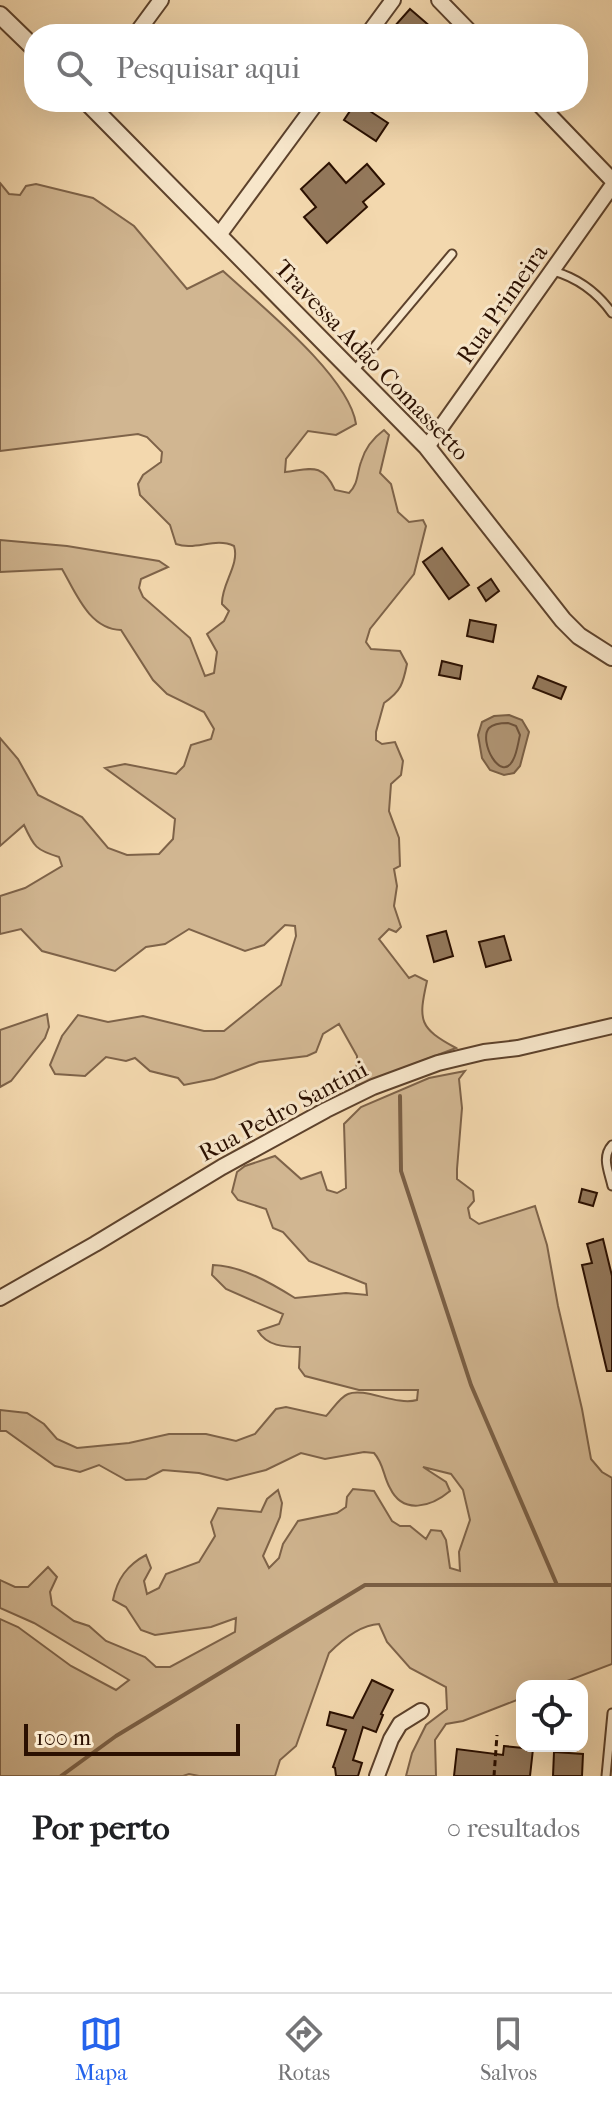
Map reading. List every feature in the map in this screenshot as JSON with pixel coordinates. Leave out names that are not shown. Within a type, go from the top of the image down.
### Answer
[{"type":"street","points":[[143,24],[161,0]]},
{"type":"street","points":[[375,24],[393,0]]},
{"type":"street","points":[[439,0],[462,24]]},
{"type":"street","points":[[0,15],[24,38]]},
{"type":"street","name":"Travessa Adão Comassetto","points":[[97,112],[427,447],[563,620],[579,636],[612,657]]},
{"type":"street","points":[[219,235],[310,112]]},
{"type":"street","points":[[547,112],[612,180]]},
{"type":"street","name":"Rua Primeira","points":[[427,447],[612,186]]},
{"type":"street","name":"Rua Pedro Santini","points":[[0,1298],[222,1167],[373,1087],[438,1063],[612,1026]]},
{"type":"street","points":[[377,1776],[400,1724],[421,1711]]},
{"type":"lane","points":[[353,372],[452,254]]},
{"type":"lane","points":[[552,271],[587,286],[612,313]]},
{"type":"lane","points":[[612,1145],[606,1160],[612,1186]]},
{"type":"lane","points":[[606,1776],[612,1713]]},
{"type":"path","points":[[494,1776],[497,1735]]},
{"type":"shaded area","points":[[0,183],[9,194],[20,195],[26,186],[36,184],[93,198],[134,226],[187,289],[223,271],[301,342],[337,385],[350,405],[356,424],[336,435],[308,431],[286,459],[285,472],[315,469],[325,475],[335,490],[349,493],[370,444],[384,430],[389,435],[380,473],[391,484],[398,512],[409,522],[423,520],[426,526],[414,574],[370,629],[366,642],[371,649],[400,651],[407,664],[400,686],[384,703],[376,732],[376,740],[382,744],[395,742],[403,761],[401,775],[391,784],[389,811],[399,838],[400,866],[394,869],[397,886],[394,906],[401,927],[396,932],[389,929],[379,939],[409,978],[415,975],[427,981],[422,1015],[424,1022],[435,1035],[456,1048],[356,1086],[357,1056],[339,1024],[323,1034],[316,1052],[307,1056],[259,1062],[214,1079],[184,1085],[178,1078],[150,1071],[135,1058],[126,1061],[106,1057],[85,1076],[55,1074],[50,1065],[62,1036],[78,1015],[108,1022],[143,1016],[204,1031],[224,1031],[281,985],[296,936],[295,926],[285,925],[264,945],[245,951],[189,929],[165,944],[146,947],[115,971],[42,951],[21,929],[0,934],[0,896],[25,888],[62,866],[59,857],[37,847],[24,825],[0,846],[0,738],[18,759],[38,795],[82,817],[108,848],[127,855],[159,854],[173,839],[175,819],[105,768],[125,764],[176,774],[184,766],[191,745],[211,739],[214,729],[204,712],[167,694],[153,680],[121,630],[110,628],[92,617],[62,569],[0,572],[0,540],[67,546],[159,561],[168,567],[141,579],[139,588],[143,597],[190,638],[205,676],[214,673],[217,652],[207,634],[224,621],[229,611],[222,604],[222,597],[235,553],[234,546],[227,544],[176,544],[170,525],[140,495],[138,484],[143,475],[161,462],[162,452],[147,437],[138,434],[0,451]]},
{"type":"shaded area","points":[[47,1014],[49,1027],[45,1038],[11,1081],[0,1087],[0,1030]]},
{"type":"shaded area","points":[[465,1071],[459,1079],[462,1108],[457,1179],[473,1191],[474,1201],[468,1208],[470,1218],[479,1224],[535,1206],[547,1245],[591,1459],[612,1478],[612,1664],[570,1680],[516,1680],[516,1700],[463,1721],[446,1724],[435,1740],[436,1776],[406,1776],[412,1753],[426,1725],[447,1709],[446,1687],[410,1668],[387,1642],[379,1624],[372,1625],[352,1634],[329,1653],[296,1746],[280,1760],[275,1776],[0,1776],[0,1619],[18,1627],[71,1666],[116,1690],[129,1680],[34,1623],[0,1608],[0,1580],[15,1587],[28,1587],[48,1567],[57,1577],[50,1592],[52,1605],[74,1621],[89,1626],[106,1641],[145,1657],[156,1667],[170,1667],[235,1632],[236,1618],[211,1627],[155,1635],[141,1630],[126,1607],[113,1600],[115,1592],[128,1568],[146,1555],[151,1568],[144,1581],[147,1594],[159,1588],[166,1574],[199,1562],[215,1536],[211,1522],[218,1508],[261,1512],[267,1499],[278,1490],[282,1503],[280,1517],[263,1556],[269,1568],[279,1558],[283,1544],[298,1521],[337,1513],[346,1507],[347,1497],[353,1489],[374,1491],[392,1521],[400,1526],[410,1526],[426,1539],[431,1530],[441,1531],[446,1540],[450,1568],[460,1571],[459,1552],[470,1520],[463,1490],[451,1474],[423,1467],[446,1482],[450,1491],[418,1506],[396,1497],[377,1457],[374,1453],[364,1452],[325,1459],[301,1453],[266,1470],[227,1480],[199,1473],[163,1470],[146,1479],[126,1480],[99,1465],[80,1472],[55,1466],[6,1431],[0,1431],[0,1410],[27,1413],[44,1424],[57,1439],[77,1448],[129,1443],[169,1434],[206,1434],[236,1441],[255,1434],[276,1409],[286,1407],[326,1416],[342,1398],[355,1392],[400,1401],[417,1400],[418,1390],[359,1390],[305,1376],[299,1368],[300,1347],[271,1343],[258,1331],[279,1324],[283,1314],[226,1289],[212,1275],[213,1265],[224,1266],[266,1281],[295,1298],[346,1293],[367,1295],[366,1284],[309,1261],[283,1232],[273,1228],[266,1209],[238,1200],[232,1192],[237,1172],[245,1166],[275,1156],[301,1179],[321,1172],[327,1190],[337,1193],[346,1188],[344,1124],[361,1107],[429,1078]]},
{"type":"water","points":[[509,715],[522,720],[529,732],[520,766],[514,773],[504,775],[490,770],[482,758],[478,735],[482,722],[494,716]]},
{"type":"building","points":[[410,9],[427,24],[397,24]]},
{"type":"building","points":[[349,112],[371,112],[388,123],[376,141],[344,120]]},
{"type":"building","points":[[329,163],[346,183],[367,164],[384,184],[363,202],[367,207],[327,243],[304,217],[316,207],[301,189]]},
{"type":"building","points":[[442,548],[469,585],[449,599],[423,562]]},
{"type":"building","points":[[491,579],[499,591],[486,601],[478,588]]},
{"type":"building","points":[[470,620],[496,625],[493,642],[467,636]]},
{"type":"building","points":[[442,661],[462,666],[460,679],[439,675]]},
{"type":"building","points":[[538,676],[566,687],[561,699],[533,688]]},
{"type":"building","points":[[446,931],[453,956],[434,962],[427,936]]},
{"type":"building","points":[[504,936],[511,960],[486,967],[479,942]]},
{"type":"building","points":[[582,1189],[597,1193],[593,1206],[579,1202]]},
{"type":"building","points":[[603,1239],[612,1276],[612,1371],[607,1371],[582,1265],[592,1263],[587,1244]]},
{"type":"building","points":[[372,1680],[393,1690],[376,1732],[363,1727],[353,1760],[362,1763],[358,1776],[336,1776],[333,1767],[346,1730],[327,1725],[330,1712],[353,1718]]},
{"type":"building","points":[[504,1746],[516,1747],[516,1752],[533,1752],[530,1776],[454,1776],[457,1749],[503,1755]]},
{"type":"building","points":[[554,1752],[583,1754],[582,1776],[553,1776]]},
{"type":"waterway","points":[[400,1096],[401,1171],[471,1385],[557,1585]]},
{"type":"waterway","points":[[61,1776],[116,1736],[365,1585],[612,1585]]}]
